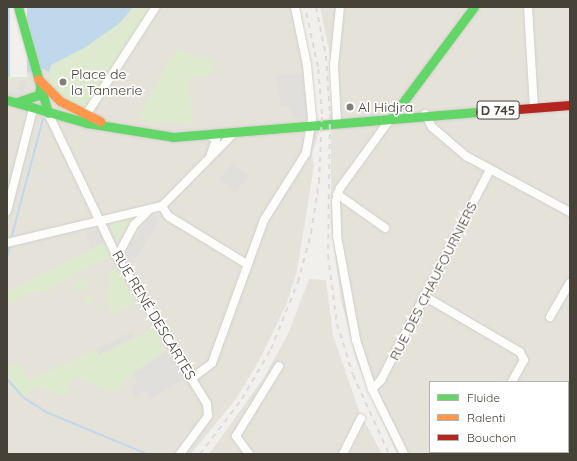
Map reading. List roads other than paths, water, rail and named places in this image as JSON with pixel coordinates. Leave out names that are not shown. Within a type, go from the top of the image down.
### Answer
[{"type":"main road","points":[[18,7],[37,79],[37,95],[33,109]]},
{"type":"main road","points":[[11,101],[33,109],[60,116],[125,130],[173,137],[392,117],[474,7]]},
{"type":"main road","points":[[37,79],[53,97],[75,110],[125,130]]},
{"type":"main road","points":[[11,101],[37,95]]},
{"type":"main road","points":[[37,95],[48,113]]},
{"type":"main road","name":"D 745","points":[[392,117],[570,105]]},
{"type":"street","points":[[86,115],[156,7]]},
{"type":"street","points":[[191,379],[212,363],[264,220],[303,162],[312,124],[307,64],[294,7]]},
{"type":"street","points":[[337,122],[334,66],[340,7]]},
{"type":"street","points":[[528,7],[534,107]]},
{"type":"street","points":[[75,110],[94,104]]},
{"type":"street","points":[[7,211],[33,109]]},
{"type":"street","name":"RUE RENÉ DESCARTES","points":[[48,113],[117,256],[209,410],[204,423],[180,454]]},
{"type":"street","points":[[55,125],[60,116],[71,113],[95,119]]},
{"type":"street","points":[[425,114],[438,132],[490,170],[570,212]]},
{"type":"street","points":[[392,117],[339,191],[337,236],[345,293],[372,389],[404,454]]},
{"type":"street","points":[[7,243],[162,206],[235,132]]},
{"type":"street","points":[[207,160],[216,146],[216,139],[209,134]]},
{"type":"street","name":"RUE DES CHAUFOURNIERS","points":[[372,389],[381,380],[490,170]]},
{"type":"street","points":[[339,191],[385,228]]},
{"type":"street","points":[[162,206],[168,216],[247,264]]},
{"type":"street","points":[[117,256],[134,225],[150,209]]},
{"type":"street","points":[[550,317],[570,283]]},
{"type":"street","points":[[424,296],[520,352],[524,360],[513,381]]},
{"type":"street","points":[[249,454],[236,436],[279,366]]},
{"type":"street","points":[[343,454],[361,418]]},
{"type":"water","points":[[7,7],[133,7],[121,22],[86,47],[51,65],[49,73],[44,69],[7,77]]},
{"type":"waterway","points":[[11,239],[43,119]]},
{"type":"waterway","points":[[7,258],[10,245]]},
{"type":"waterway","points":[[7,379],[24,398],[46,412],[147,454]]},
{"type":"railway","points":[[200,454],[242,399],[271,349],[298,282],[311,233],[319,182],[322,114],[318,67],[305,7]]},
{"type":"railway","points":[[316,7],[326,56],[330,114],[328,255],[337,324],[353,375],[389,454]]},
{"type":"place","name":"Place de la Tannerie","points":[[63,82]]},
{"type":"place","name":"Al Hidjra","points":[[350,107]]}]
